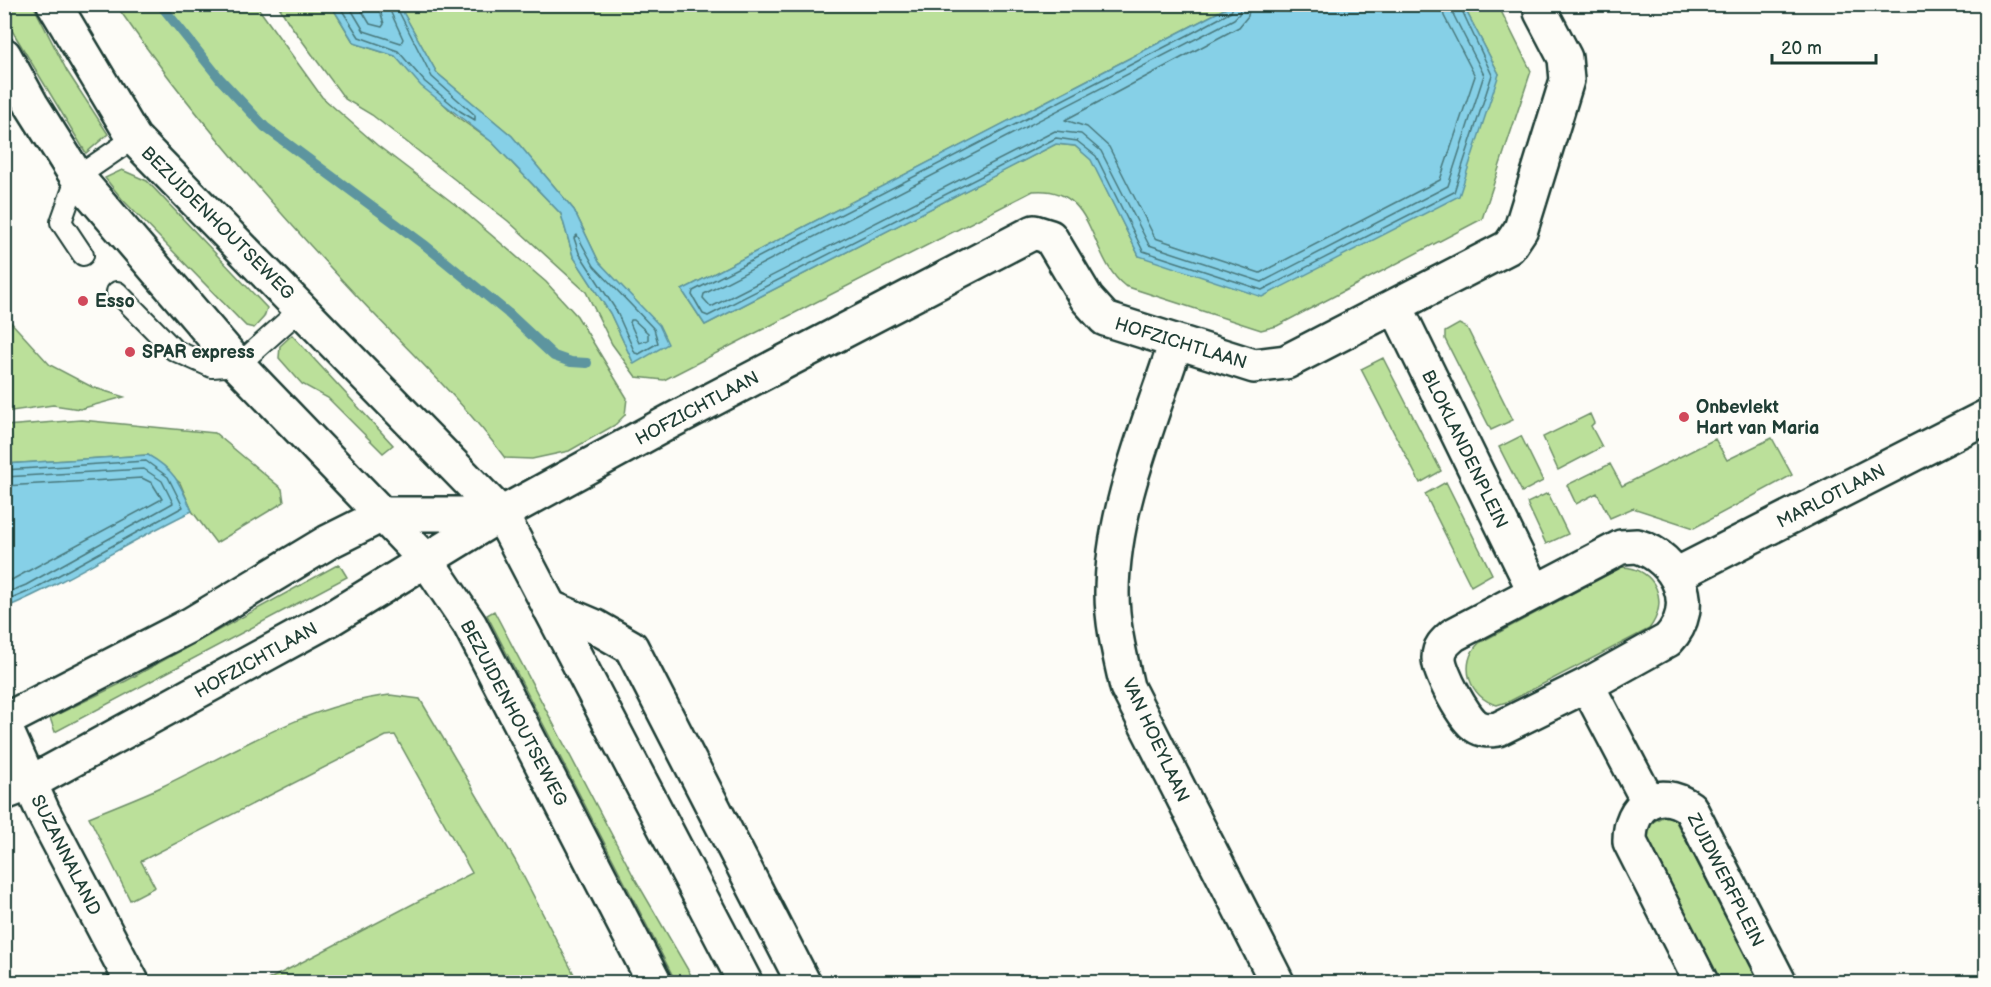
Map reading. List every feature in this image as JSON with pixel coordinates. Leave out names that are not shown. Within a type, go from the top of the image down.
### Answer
[{"type":"street","name":"BEZUIDENHOUTSEWEG","points":[[54,4],[134,138],[219,229],[302,308],[501,514],[745,982]]},
{"type":"street","name":"HOFZICHTLAAN","points":[[17,788],[330,619],[501,514],[671,421],[1034,232],[1050,237],[1087,299],[1105,319],[1254,366],[1286,362],[1396,307],[1509,247],[1521,229],[1567,80],[1565,58],[1541,12],[1540,4]]},
{"type":"street","name":"BEZUIDENHOUTSEWEG","points":[[4,55],[76,177],[238,365],[427,561],[471,625],[654,982]]},
{"type":"street","name":"BLOKLANDENPLEIN","points":[[1396,307],[1534,590]]},
{"type":"street","name":"VAN HOEYLAAN","points":[[1176,342],[1118,524],[1112,592],[1116,639],[1126,687],[1277,982]]},
{"type":"street","name":"MARLOTLAAN","points":[[1676,575],[1986,417]]},
{"type":"street","name":"HOFZICHTLAAN","points":[[4,720],[190,625],[328,542],[384,514],[501,514]]},
{"type":"street","points":[[1637,546],[1651,550],[1663,558],[1676,575],[1684,605],[1675,633],[1668,640],[1587,685],[1498,729],[1487,731],[1467,719],[1441,667],[1439,657],[1442,645],[1453,635],[1534,590],[1621,547],[1637,546]]},
{"type":"street","points":[[549,607],[596,627],[631,647],[803,982]]},
{"type":"street","points":[[1587,685],[1648,801],[1636,812],[1629,826],[1630,842],[1701,982]]},
{"type":"street","name":"SUZANNALAND","points":[[4,725],[17,788],[132,982]]},
{"type":"street","name":"ZUIDWERFPLEIN","points":[[1648,801],[1665,797],[1679,800],[1690,808],[1779,982]]},
{"type":"lane","name":"BEZUIDENHOUTSEWEG","points":[[76,177],[134,138]]},
{"type":"lane","points":[[76,177],[61,222],[83,255]]},
{"type":"lane","points":[[117,292],[174,350],[212,367],[238,365]]},
{"type":"lane","name":"BEZUIDENHOUTSEWEG","points":[[238,365],[302,308]]},
{"type":"green space","points":[[5,4],[33,5],[67,71],[108,134],[86,153],[5,19]]},
{"type":"green space","points":[[119,5],[256,5],[322,97],[377,145],[461,209],[546,282],[577,316],[627,398],[625,415],[615,425],[569,451],[532,459],[505,458],[451,393],[323,260],[262,192],[175,86],[121,12]]},
{"type":"green space","points":[[278,5],[331,5],[354,43],[395,56],[456,116],[492,142],[561,214],[573,256],[610,313],[634,364],[626,292],[599,262],[574,210],[512,136],[437,73],[399,5],[1232,5],[682,290],[705,325],[1056,144],[1075,146],[1091,159],[1139,256],[1499,74],[1463,5],[1498,5],[1531,71],[1482,219],[1277,326],[1261,330],[1125,286],[1113,273],[1089,225],[1069,199],[1054,192],[1033,191],[664,380],[636,377],[612,344],[586,292],[508,221],[372,115],[345,99]]},
{"type":"green space","points":[[122,170],[147,181],[267,308],[264,317],[254,328],[246,326],[122,199],[105,178]]},
{"type":"green space","points":[[5,306],[8,319],[50,365],[92,387],[124,397],[80,409],[53,405],[5,412]]},
{"type":"green space","points":[[1459,324],[1467,328],[1513,420],[1491,430],[1445,339],[1445,332]]},
{"type":"green space","points":[[292,335],[393,445],[383,453],[328,398],[302,384],[279,358],[280,346]]},
{"type":"green space","points":[[1383,358],[1441,471],[1420,483],[1361,369]]},
{"type":"green space","points":[[1590,414],[1594,423],[1591,426],[1602,447],[1558,470],[1543,437]]},
{"type":"green space","points":[[81,420],[215,433],[282,489],[284,502],[216,543],[192,511],[180,483],[148,455],[5,464],[5,426]]},
{"type":"green space","points":[[1521,436],[1543,481],[1522,492],[1499,447]]},
{"type":"green space","points":[[1772,438],[1792,475],[1694,528],[1633,508],[1610,518],[1597,493],[1576,504],[1567,485],[1610,464],[1622,486],[1715,439],[1727,460]]},
{"type":"green space","points":[[1446,482],[1492,574],[1471,586],[1425,494]]},
{"type":"green space","points":[[1548,493],[1568,534],[1546,544],[1527,503]]},
{"type":"green space","points":[[339,564],[347,577],[55,732],[50,718],[126,681]]},
{"type":"green space","points":[[1622,567],[1644,573],[1656,588],[1659,598],[1658,608],[1649,629],[1510,701],[1497,705],[1487,701],[1473,688],[1468,670],[1469,660],[1479,643]]},
{"type":"green space","points":[[494,611],[634,877],[695,982],[676,982],[487,615]]},
{"type":"green space","points":[[390,695],[420,699],[515,860],[578,982],[264,982],[472,873],[395,735],[386,736],[141,861],[155,887],[130,900],[89,817],[161,787],[300,719],[359,700]]},
{"type":"green space","points":[[1666,815],[1675,820],[1760,982],[1719,982],[1646,839],[1647,825]]},
{"type":"water","points":[[331,5],[399,5],[437,73],[512,136],[574,210],[599,262],[659,325],[668,344],[634,364],[610,313],[573,256],[561,214],[492,142],[421,86],[395,56],[354,43]]},
{"type":"water","points":[[1232,5],[1463,5],[1499,74],[1459,196],[1262,297],[1139,256],[1091,160],[1075,146],[1056,144],[705,325],[682,290]]},
{"type":"water","points":[[148,455],[165,466],[176,478],[192,511],[52,586],[5,608],[5,464]]},
{"type":"waterway","points":[[160,4],[220,79],[265,127],[426,246],[508,313],[554,356],[571,362],[587,363]]},
{"type":"place","name":"Esso","points":[[83,301]]},
{"type":"place","name":"SPAR express","points":[[130,352]]},
{"type":"place","name":"Onbevlekt Hart van Maria","points":[[1684,417]]}]
